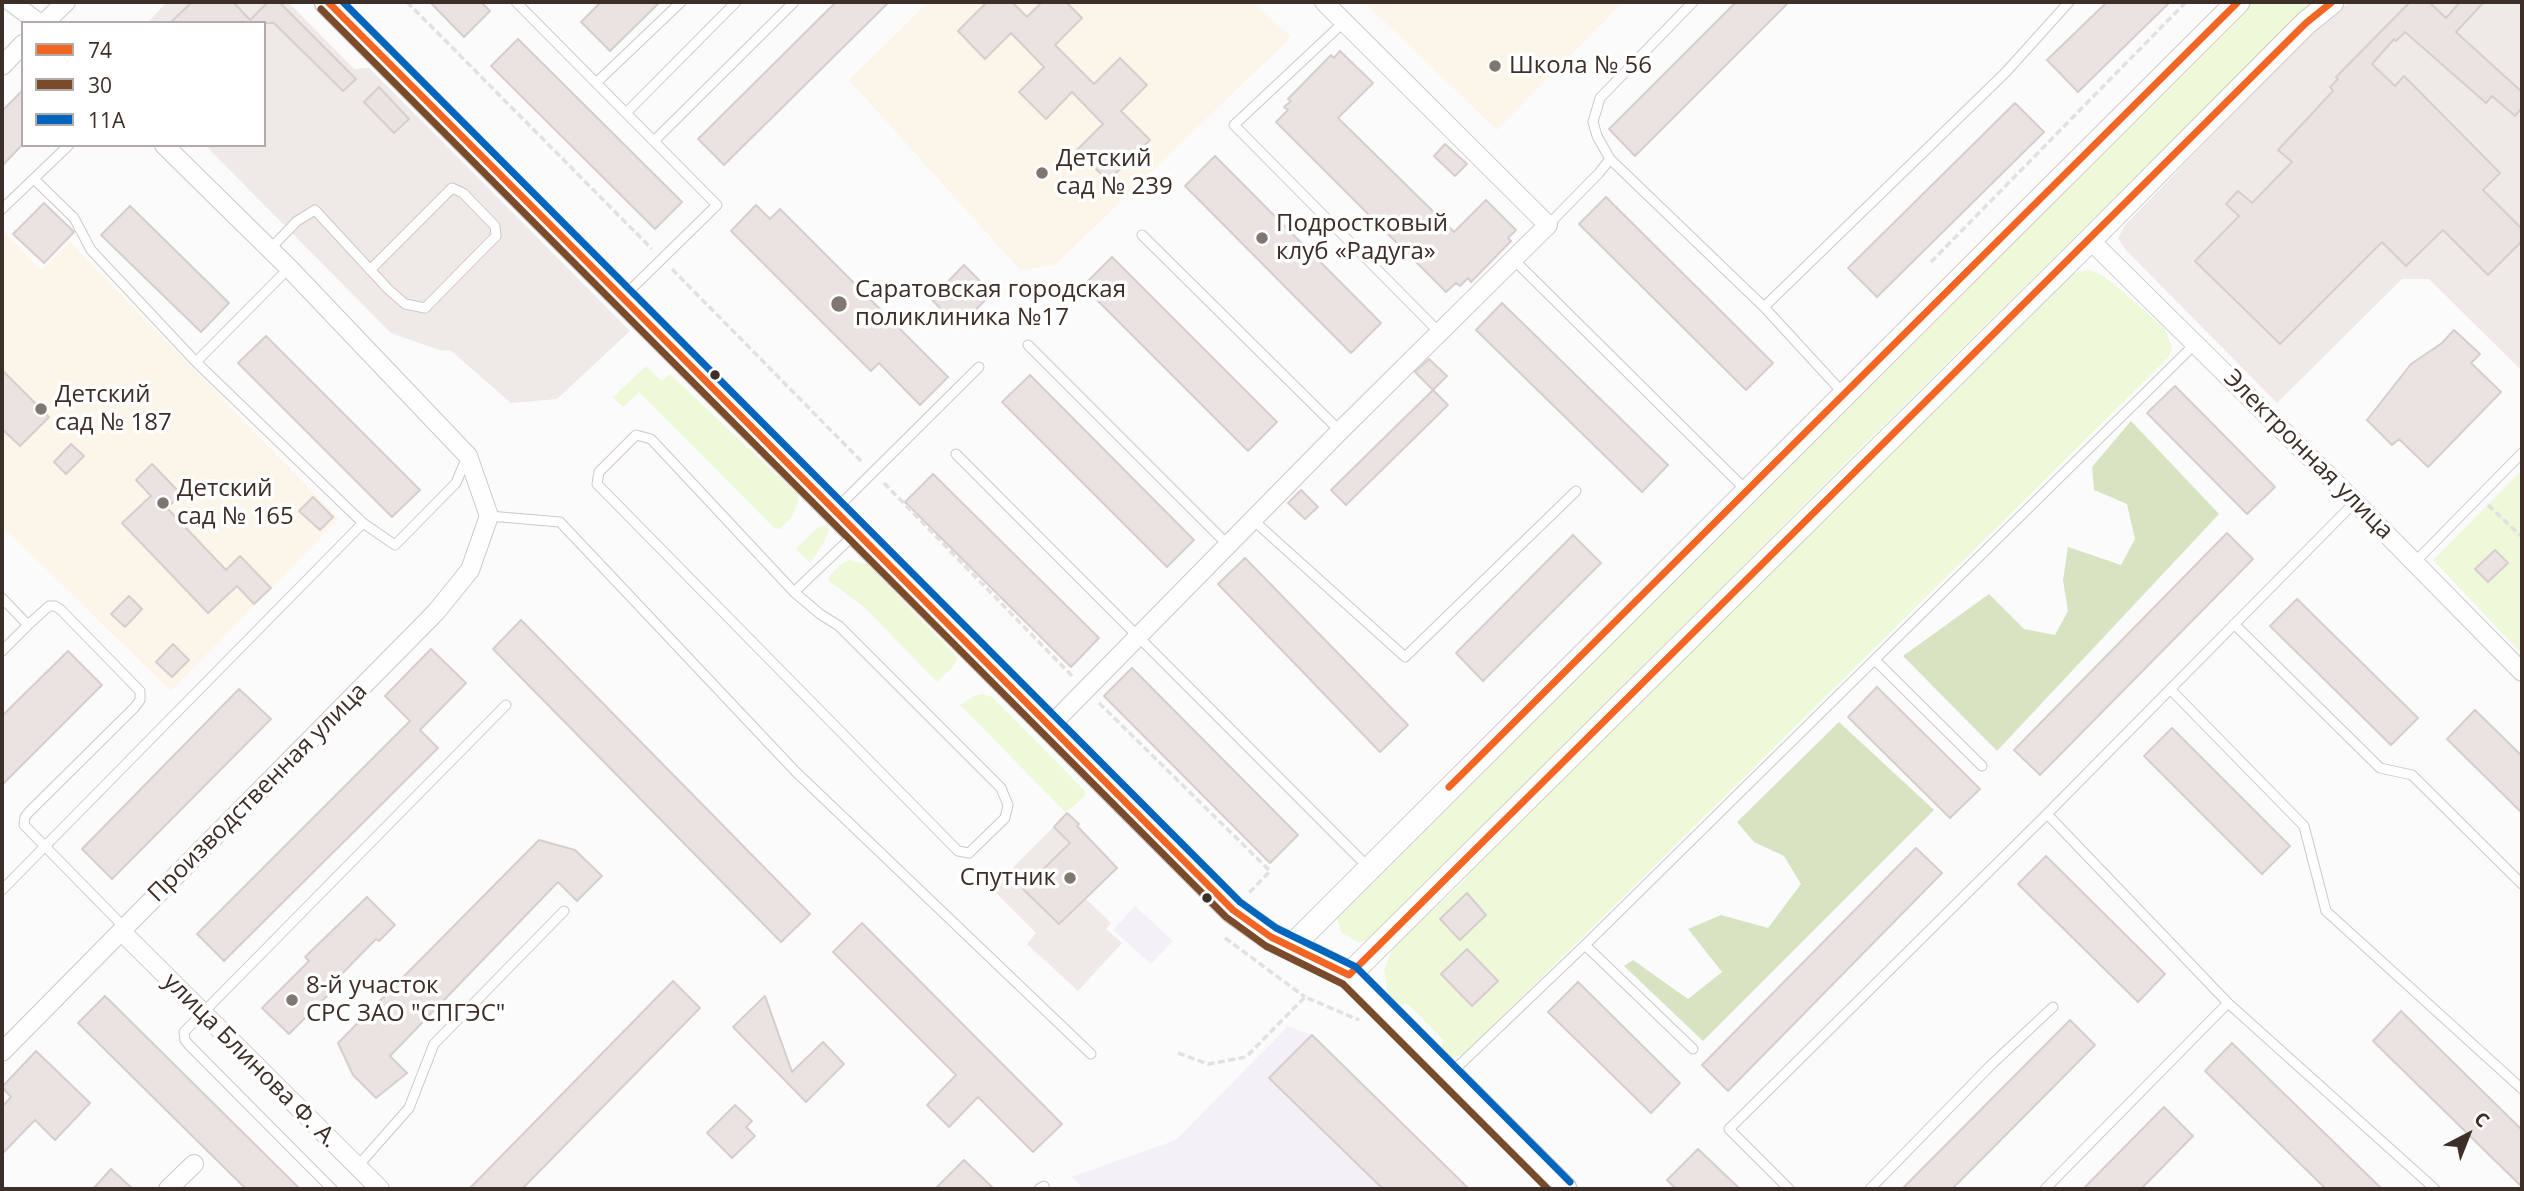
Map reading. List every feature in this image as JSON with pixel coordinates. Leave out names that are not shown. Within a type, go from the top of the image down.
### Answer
[{"type":"main road","points":[[328,2],[1233,910],[1271,937],[1349,975],[1563,1189]]},
{"type":"street","points":[[11,2],[39,21]]},
{"type":"street","points":[[44,21],[66,2]]},
{"type":"street","points":[[1051,726],[1340,431],[1548,225],[1324,2]]},
{"type":"street","points":[[1291,947],[1843,393],[2238,2]]},
{"type":"street","points":[[1349,975],[2306,23],[2332,2]]},
{"type":"street","points":[[2,66],[21,46]]},
{"type":"street","points":[[166,147],[289,268],[468,456],[489,516]]},
{"type":"street","name":"Электронная улица","points":[[2090,240],[2196,342],[2522,672]]},
{"type":"street","name":"Производственная улица","points":[[2,1052],[436,612],[470,570],[489,516]]},
{"type":"street","name":"улица Блинова Ф. А.","points":[[123,930],[202,1013],[380,1189]]},
{"type":"street","points":[[168,1189],[194,1164]]},
{"type":"lane","points":[[516,2],[717,205],[623,298]]},
{"type":"lane","points":[[596,83],[681,2]]},
{"type":"lane","points":[[625,113],[736,2]]},
{"type":"lane","points":[[654,141],[794,2]]},
{"type":"lane","points":[[1693,2],[1600,97],[1593,122],[1597,136],[1610,159],[1764,307],[1843,393]]},
{"type":"lane","points":[[1764,307],[2006,72],[2069,2]]},
{"type":"lane","points":[[1345,21],[1234,125],[1439,332]]},
{"type":"lane","points":[[2,209],[67,147]]},
{"type":"lane","points":[[1548,225],[1610,159]]},
{"type":"lane","points":[[35,180],[74,218],[91,250],[196,362],[363,523],[395,545],[456,482],[468,456]]},
{"type":"lane","points":[[270,249],[297,221],[315,210],[370,270],[405,304],[425,308],[496,236],[495,226],[463,193],[452,188],[370,270]]},
{"type":"lane","points":[[1142,235],[1340,431]]},
{"type":"lane","points":[[1513,259],[1746,491]]},
{"type":"lane","points":[[196,362],[289,268]]},
{"type":"lane","points":[[1449,1075],[1585,945],[2196,342]]},
{"type":"lane","points":[[1028,345],[1228,545]]},
{"type":"lane","points":[[835,511],[979,367]]},
{"type":"lane","points":[[636,435],[651,439],[794,592],[839,626],[1001,789],[1008,805],[1004,818],[969,853],[958,851],[606,494],[597,484],[599,472],[636,435]]},
{"type":"lane","points":[[2415,562],[2522,453]]},
{"type":"lane","points":[[956,454],[1369,868]]},
{"type":"lane","points":[[1253,520],[1405,657],[1576,491]]},
{"type":"lane","points":[[1789,1189],[1729,1129],[2047,814],[2355,502]]},
{"type":"lane","points":[[489,516],[560,522],[795,771],[1091,1054]]},
{"type":"lane","points":[[2,890],[363,523]]},
{"type":"lane","points":[[794,592],[857,533]]},
{"type":"lane","points":[[2,598],[28,625]]},
{"type":"lane","points":[[2,651],[44,608],[55,606],[140,691],[140,700],[135,707],[25,817],[24,825],[123,930]]},
{"type":"lane","points":[[2234,624],[2380,768],[2412,775],[2522,884]]},
{"type":"lane","points":[[1875,660],[1982,766]]},
{"type":"lane","points":[[2170,689],[2304,826],[2326,911],[2522,1089]]},
{"type":"lane","points":[[332,1189],[186,1040],[186,1028],[506,705]]},
{"type":"lane","points":[[2047,814],[2228,1003],[2435,1189]]},
{"type":"lane","points":[[357,1167],[410,1108],[434,1044],[564,911]]},
{"type":"lane","points":[[1585,945],[1693,1049]]},
{"type":"lane","points":[[2045,1189],[2228,1003]]},
{"type":"lane","points":[[1870,1189],[2053,1007]]},
{"type":"path","points":[[407,2],[1086,691],[1270,871],[1247,895]]},
{"type":"path","points":[[1931,262],[2186,2]]},
{"type":"path","points":[[2488,504],[2522,537]]},
{"type":"path","points":[[1225,938],[1305,996],[1367,1024]]},
{"type":"path","points":[[1178,1053],[1208,1064],[1246,1057],[1305,996]]},
{"type":"shaded area","points":[[167,2],[288,2],[354,69],[369,68],[630,331],[557,399],[511,403],[450,350],[442,351],[391,333],[207,147],[266,147],[266,21],[149,21]]},
{"type":"shaded area","name":"Детский сад № 239","points":[[928,2],[1253,2],[1291,37],[1055,265],[1021,271],[849,80]]},
{"type":"shaded area","name":"Школа № 56","points":[[1364,2],[1623,2],[1497,130]]},
{"type":"shaded area","points":[[2349,2],[2522,2],[2522,365],[2519,368],[2429,279],[2402,279],[2277,403],[2125,249],[2118,238],[2126,224],[2303,42]]},
{"type":"shaded area","name":"Детский сад № 165","points":[[2,230],[41,270],[70,242],[339,519],[171,691],[2,526]]},
{"type":"shaded area","points":[[1067,813],[1117,868],[1084,897],[1111,923],[1106,929],[1122,943],[1078,991],[1027,944],[1036,933],[992,889]]},
{"type":"shaded area","points":[[1135,906],[1173,941],[1151,964],[1113,930]]},
{"type":"shaded area","points":[[1288,1026],[1312,1035],[1468,1189],[1084,1189],[1071,1177],[1176,1140]]},
{"type":"green space","points":[[2249,2],[2313,2],[1872,437],[1373,937],[1359,943],[1342,933],[1337,919],[1343,910]]},
{"type":"green space","points":[[2088,270],[2099,273],[2113,283],[2165,329],[2172,348],[2168,358],[1464,1054],[1452,1058],[1441,1048],[1444,1041],[1408,1004],[1398,1005],[1388,994],[1384,969],[1393,948],[1414,925],[1464,881],[1470,870],[2063,280],[2074,273]]},
{"type":"green space","points":[[646,366],[662,381],[670,374],[798,495],[791,518],[780,529],[774,528],[639,392],[623,407],[613,397]]},
{"type":"green space","points":[[2131,421],[2219,514],[1997,751],[1903,656],[1989,594],[2024,629],[2055,635],[2068,611],[2063,580],[2068,547],[2121,565],[2135,539],[2127,504],[2094,490],[2092,467]]},
{"type":"green space","points":[[2522,470],[2522,654],[2433,560]]},
{"type":"green space","points":[[817,528],[829,528],[828,533],[810,563],[796,549]]},
{"type":"green space","points":[[849,560],[867,564],[958,658],[937,682],[865,608],[829,581],[830,575]]},
{"type":"green space","points":[[983,694],[992,697],[1085,791],[1085,796],[1065,812],[960,705]]},
{"type":"green space","points":[[1839,722],[1934,810],[1703,1041],[1624,966],[1633,960],[1688,999],[1722,972],[1688,929],[1721,915],[1768,928],[1801,884],[1784,856],[1754,842],[1737,822]]},
{"type":"building","points":[[192,2],[233,2],[250,20],[268,2],[279,2],[356,79],[343,91],[274,23],[172,21]]},
{"type":"building","points":[[430,2],[481,2],[490,11],[464,37]]},
{"type":"building","points":[[601,2],[660,2],[610,51],[581,22]]},
{"type":"building","points":[[836,2],[889,2],[724,165],[698,139]]},
{"type":"building","points":[[987,2],[1012,2],[1027,17],[1042,2],[1066,2],[1082,18],[1055,45],[1094,84],[1120,58],[1147,85],[1121,111],[1150,140],[1108,181],[1077,150],[1103,124],[1072,92],[1046,119],[1019,92],[1044,67],[1011,33],[985,59],[958,31]]},
{"type":"building","points":[[1736,2],[1789,2],[1635,156],[1609,129]]},
{"type":"building","points":[[2107,2],[2170,2],[2078,92],[2047,60]]},
{"type":"building","points":[[2410,2],[2429,2],[2446,18],[2460,2],[2484,2],[2456,32],[2522,92],[2522,108],[2515,116],[2492,96],[2486,103],[2405,32],[2396,41],[2394,39],[2372,64],[2395,86],[2404,76],[2500,173],[2483,190],[2522,229],[2522,241],[2488,275],[2443,230],[2406,266],[2382,242],[2280,344],[2195,261],[2239,216],[2226,204],[2238,191],[2252,203],[2292,162],[2278,150],[2333,91],[2330,87],[2338,79],[2336,77]]},
{"type":"building","points":[[518,39],[682,202],[655,229],[491,66]]},
{"type":"building","points":[[1340,51],[1373,83],[1338,118],[1454,232],[1486,200],[1516,230],[1508,238],[1511,241],[1471,282],[1468,278],[1460,286],[1456,283],[1446,292],[1276,122],[1288,110],[1284,107],[1291,101],[1288,99],[1331,55],[1334,58]]},
{"type":"building","points":[[379,87],[409,119],[394,133],[364,102]]},
{"type":"building","points":[[21,92],[21,146],[2,166],[2,111]]},
{"type":"building","points":[[2015,103],[2044,132],[1877,297],[1848,268]]},
{"type":"building","points":[[1445,144],[1467,164],[1455,176],[1434,156]]},
{"type":"building","points":[[1215,156],[1381,323],[1351,353],[1185,186]]},
{"type":"building","points":[[1606,197],[1773,363],[1746,390],[1579,224]]},
{"type":"building","points":[[44,203],[74,232],[44,263],[13,234]]},
{"type":"building","points":[[756,205],[770,219],[780,209],[948,377],[920,405],[879,363],[871,371],[731,231]]},
{"type":"building","points":[[130,206],[229,303],[201,332],[101,235]]},
{"type":"building","points":[[1112,257],[1277,422],[1248,451],[1083,286]]},
{"type":"building","points":[[964,265],[992,293],[959,327],[931,299]]},
{"type":"building","points":[[1502,303],[1668,465],[1642,492],[1476,330]]},
{"type":"building","points":[[2454,330],[2480,354],[2471,363],[2501,392],[2428,467],[2399,439],[2392,445],[2367,420],[2411,364],[2442,343]]},
{"type":"building","points":[[266,336],[420,490],[392,517],[238,363]]},
{"type":"building","points":[[1429,359],[1447,376],[1433,390],[1415,372]]},
{"type":"building","points":[[2,370],[49,417],[20,446],[2,429]]},
{"type":"building","points":[[1030,375],[1194,540],[1167,567],[1002,402]]},
{"type":"building","points":[[2175,386],[2275,487],[2247,514],[2147,413]]},
{"type":"building","points":[[1433,390],[1448,405],[1346,505],[1331,490]]},
{"type":"building","points":[[71,444],[84,456],[66,474],[54,462]]},
{"type":"building","points":[[152,464],[181,494],[167,508],[226,570],[240,556],[271,588],[254,604],[237,586],[208,613],[122,523],[151,496],[136,480]]},
{"type":"building","points":[[933,474],[1099,638],[1071,667],[905,502]]},
{"type":"building","points":[[1301,490],[1318,507],[1305,519],[1288,503]]},
{"type":"building","points":[[313,497],[333,517],[320,530],[299,511]]},
{"type":"building","points":[[2227,533],[2253,559],[2040,775],[2014,750]]},
{"type":"building","points":[[1573,535],[1601,563],[1483,681],[1456,653]]},
{"type":"building","points":[[2495,550],[2508,563],[2488,582],[2475,569]]},
{"type":"building","points":[[1245,558],[1408,725],[1380,752],[1218,584]]},
{"type":"building","points":[[129,596],[142,609],[125,627],[111,614]]},
{"type":"building","points":[[2297,599],[2418,718],[2391,745],[2270,626]]},
{"type":"building","points":[[521,620],[810,914],[781,942],[493,649]]},
{"type":"building","points":[[173,644],[189,660],[172,677],[156,662]]},
{"type":"building","points":[[431,649],[466,683],[420,730],[438,748],[224,961],[197,934],[410,721],[385,696]]},
{"type":"building","points":[[68,651],[102,685],[2,785],[2,716]]},
{"type":"building","points":[[1132,668],[1298,835],[1270,863],[1104,696]]},
{"type":"building","points":[[1877,687],[1980,789],[1950,818],[1848,717]]},
{"type":"building","points":[[239,689],[271,719],[112,879],[82,849]]},
{"type":"building","points":[[2475,710],[2522,756],[2522,813],[2447,739]]},
{"type":"building","points":[[2172,728],[2290,846],[2262,874],[2144,756]]},
{"type":"building","name":"Спутник","points":[[1067,813],[1117,868],[1059,924],[1023,889],[1070,843],[1054,827]]},
{"type":"building","points":[[539,840],[575,850],[602,876],[577,901],[558,882],[390,1056],[407,1073],[376,1098],[353,1075],[338,1043]]},
{"type":"building","points":[[1916,848],[1942,873],[1728,1091],[1702,1065]]},
{"type":"building","points":[[2046,856],[2165,974],[2138,1002],[2018,884]]},
{"type":"building","points":[[1467,893],[1486,915],[1460,940],[1440,919]]},
{"type":"building","points":[[367,897],[395,925],[379,941],[376,939],[327,989],[331,992],[289,1034],[262,1008],[309,961],[305,957]]},
{"type":"building","points":[[862,923],[1062,1124],[1033,1152],[978,1097],[949,1127],[927,1105],[956,1075],[833,952]]},
{"type":"building","points":[[1467,949],[1498,981],[1472,1006],[1441,974]]},
{"type":"building","points":[[673,981],[700,1008],[522,1189],[469,1189]]},
{"type":"building","points":[[1578,982],[1680,1083],[1651,1113],[1548,1012]]},
{"type":"building","points":[[105,996],[300,1189],[246,1189],[78,1023]]},
{"type":"building","points":[[765,996],[792,1072],[823,1042],[844,1064],[806,1102],[733,1027]]},
{"type":"building","points":[[2401,1011],[2522,1130],[2522,1187],[2373,1041]]},
{"type":"building","points":[[2070,1020],[2095,1045],[1952,1189],[1902,1189]]},
{"type":"building","points":[[1312,1035],[1469,1189],[1383,1189],[1269,1078]]},
{"type":"building","points":[[2232,1043],[2382,1189],[2326,1189],[2205,1071]]},
{"type":"building","points":[[36,1051],[90,1103],[55,1140],[35,1120],[2,1154],[2,1107],[11,1097],[2,1087]]},
{"type":"building","points":[[735,1105],[752,1121],[746,1127],[755,1136],[732,1158],[707,1133]]},
{"type":"building","points":[[2164,1107],[2193,1136],[2141,1189],[2083,1189]]},
{"type":"building","points":[[1698,1149],[1740,1189],[1676,1189],[1667,1180]]},
{"type":"building","points":[[964,1160],[994,1189],[935,1189]]},
{"type":"building","points":[[111,1169],[133,1189],[93,1189]]},
{"type":"transit line","name":"74","points":[[328,2],[1233,910],[1271,937],[1349,975],[2306,23],[2332,2]]},
{"type":"transit line","name":"11А","points":[[343,2],[1240,902],[1276,928],[1356,967],[1570,1182]]},
{"type":"transit line","name":"74","points":[[1449,787],[2238,2]]},
{"type":"transit line","name":"30","points":[[321,9],[1226,917],[1266,946],[1343,984],[1548,1189]]},
{"type":"place","name":"Школа № 56","points":[[1495,66]]},
{"type":"place","name":"Детский сад № 239","points":[[1042,173]]},
{"type":"place","name":"Подростковый клуб «Радуга»","points":[[1262,238]]},
{"type":"place","name":"Саратовская городская поликлиника №17","points":[[839,304]]},
{"type":"place","name":"Детский сад № 187","points":[[41,409]]},
{"type":"place","name":"Детский сад № 165","points":[[163,503]]},
{"type":"place","name":"Спутник","points":[[1070,878]]},
{"type":"place","name":"8-й участок СРС ЗАО \"СПГЭС\"","points":[[292,1000]]}]
